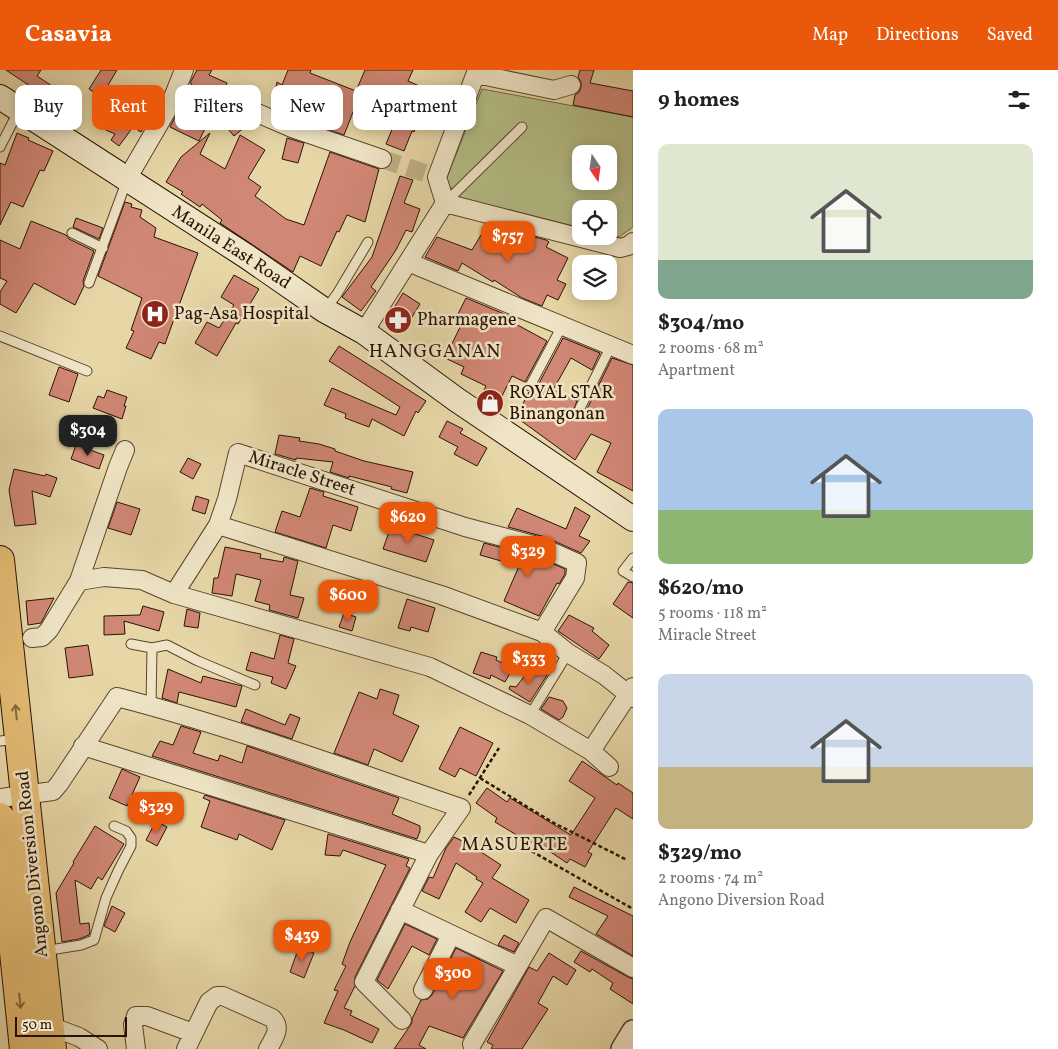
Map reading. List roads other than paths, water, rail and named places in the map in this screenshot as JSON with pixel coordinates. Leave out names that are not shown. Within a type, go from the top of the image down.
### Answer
[{"type":"main road","name":"Manila East Road","points":[[9,103],[246,256],[324,310],[364,332],[457,400],[633,519]]},
{"type":"main road","name":"Angono Diversion Road","points":[[0,560],[13,796],[42,951],[51,1037]]},
{"type":"main road","name":"Angono Diversion Road","points":[[0,817],[9,940],[24,1049]]},
{"type":"main road","points":[[9,940],[42,951]]},
{"type":"street","points":[[127,179],[170,105],[184,70]]},
{"type":"street","points":[[364,332],[445,203],[437,177],[474,72],[554,90],[571,85]]},
{"type":"street","points":[[261,115],[292,128],[382,159]]},
{"type":"street","points":[[445,203],[620,248],[628,246],[633,242]]},
{"type":"street","points":[[408,262],[633,355]]},
{"type":"street","points":[[32,638],[42,636],[49,630],[79,581],[125,450]]},
{"type":"street","name":"Miracle Street","points":[[218,525],[227,500],[238,453],[428,515],[541,547],[577,563],[575,578],[542,632]]},
{"type":"street","points":[[174,594],[218,525],[441,595],[542,632],[568,653],[631,693],[591,751]]},
{"type":"street","points":[[79,581],[104,577],[142,580],[174,594],[430,668],[530,715],[591,751],[609,768]]},
{"type":"street","points":[[13,796],[53,791],[60,784],[83,746],[117,697],[307,755],[461,808],[429,854],[364,982],[402,1020]]},
{"type":"street","points":[[83,746],[429,854]]},
{"type":"street","points":[[400,910],[518,966]]},
{"type":"street","points":[[472,1044],[546,918],[633,968]]},
{"type":"street","points":[[423,990],[451,935]]},
{"type":"street","points":[[136,1049],[133,1025],[136,1016],[147,1016],[190,1041],[209,1002],[217,996],[223,996],[276,1021],[278,1025],[277,1031],[268,1049]]},
{"type":"street","points":[[622,1049],[633,1031]]},
{"type":"street","points":[[51,1037],[79,1038],[98,1049]]},
{"type":"lane","points":[[0,147],[9,103]]},
{"type":"lane","points":[[445,203],[522,127]]},
{"type":"lane","points":[[90,283],[127,179]]},
{"type":"lane","points":[[72,234],[103,248]]},
{"type":"lane","points":[[324,310],[337,294],[368,242]]},
{"type":"lane","points":[[530,386],[562,326]]},
{"type":"lane","points":[[0,336],[87,372]]},
{"type":"lane","points":[[580,408],[611,346]]},
{"type":"lane","points":[[633,558],[623,571],[633,577]]},
{"type":"lane","points":[[131,644],[152,648],[167,645],[198,661],[255,685]]},
{"type":"lane","points":[[151,706],[152,648]]},
{"type":"lane","points":[[530,715],[568,653]]},
{"type":"lane","points":[[42,951],[81,945],[94,940],[106,898],[131,846],[132,838],[126,831],[114,826]]},
{"type":"tunnel","points":[[382,159],[437,177]]},
{"type":"place","name":"Pag-Asa Hospital","points":[[155,314]]},
{"type":"place","name":"Pharmagene","points":[[398,320]]},
{"type":"place","name":"ROYAL STAR Binangonan","points":[[490,403]]},
{"type":"district","name":"HANGGANAN","points":[[435,352]]},
{"type":"district","name":"MASUERTE","points":[[515,845]]}]
